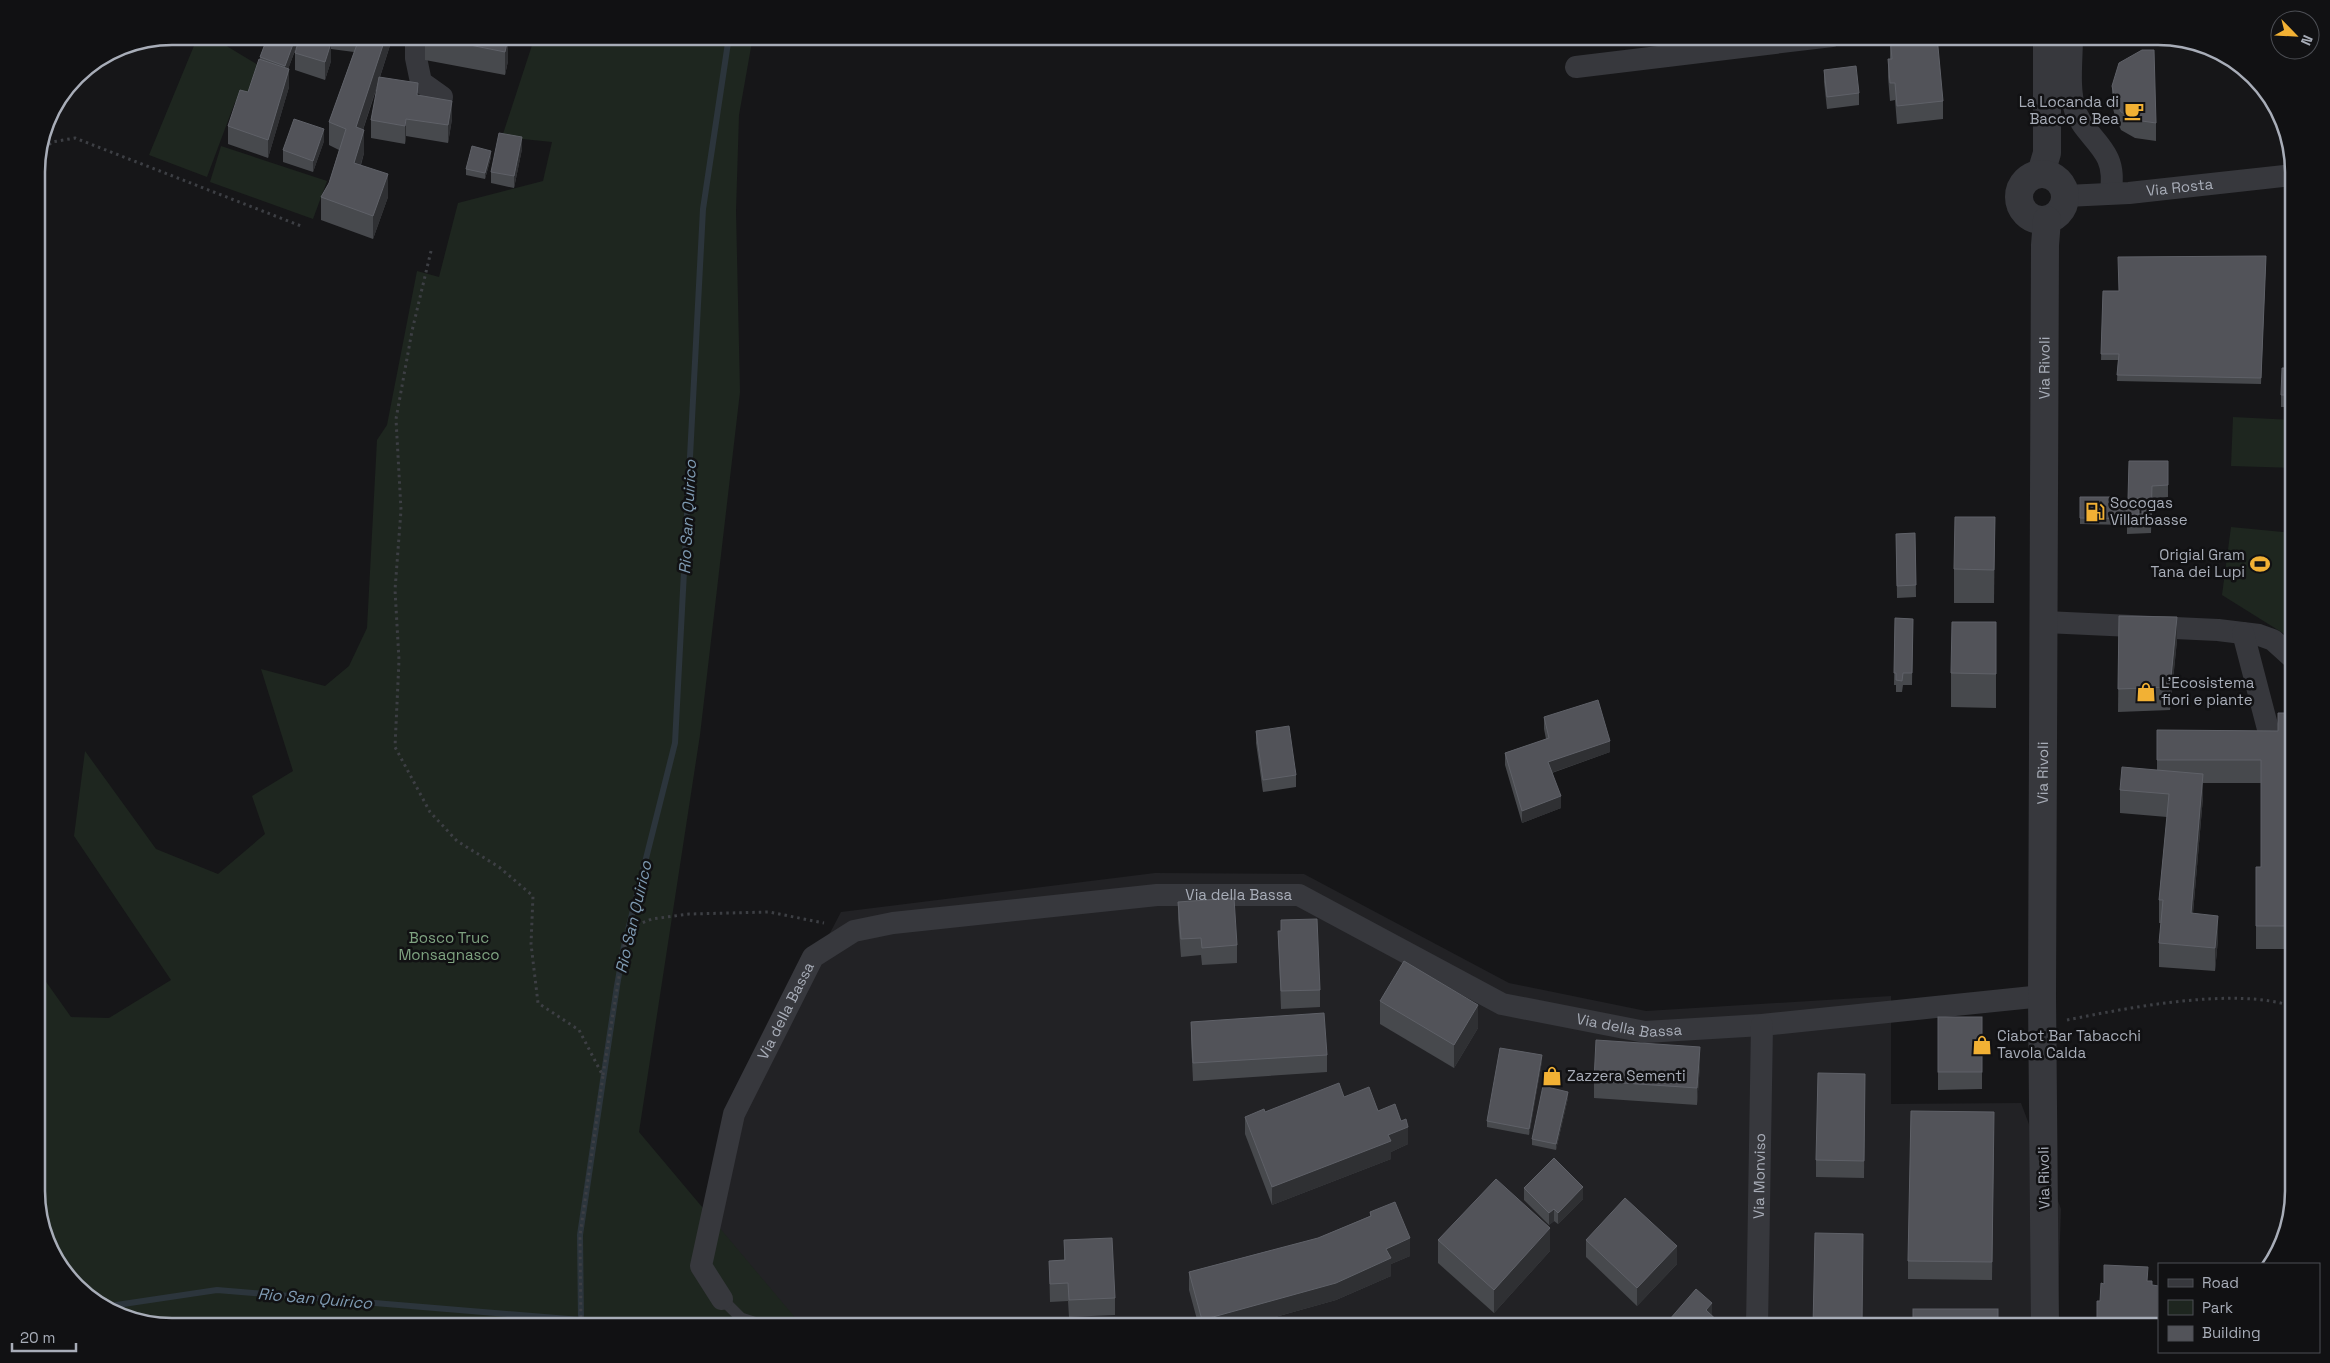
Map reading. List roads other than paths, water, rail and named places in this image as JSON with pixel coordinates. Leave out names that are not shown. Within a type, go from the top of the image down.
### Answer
[{"type":"street","points":[[416,45],[416,58],[421,82],[442,98]]},
{"type":"street","points":[[1576,67],[1758,45]]},
{"type":"street","points":[[2041,173],[2047,153],[2047,45]]},
{"type":"street","points":[[2072,45],[2072,90],[2075,110],[2084,128],[2108,158],[2112,172],[2111,193]]},
{"type":"street","points":[[2041,173],[2048,174],[2061,182],[2066,196],[2061,211],[2047,220],[2039,220],[2025,213],[2019,199],[2019,191],[2027,179],[2041,173]]},
{"type":"street","name":"Via Rosta","points":[[2066,196],[2090,196],[2285,175]]},
{"type":"street","name":"Via Rivoli","points":[[2045,1318],[2042,1009],[2045,245],[2047,220]]},
{"type":"street","points":[[2045,622],[2259,634],[2272,640],[2285,651]]},
{"type":"street","points":[[2243,633],[2268,729]]},
{"type":"street","name":"Via della Bassa","points":[[722,1299],[701,1266],[734,1114],[813,957],[854,931],[893,923],[1157,895],[1299,895],[1502,1004],[1645,1032],[2042,1009]]},
{"type":"street","name":"Via Monviso","points":[[1757,1318],[1762,1025]]},
{"type":"lane","points":[[722,1299],[741,1318]]},
{"type":"waterway","name":"Rio San Quirico","points":[[581,1318],[580,1235],[617,986],[624,946],[675,743],[703,209],[728,45]]},
{"type":"waterway","name":"Rio San Quirico","points":[[117,1305],[217,1290],[557,1318]]},
{"type":"place","name":"La Locanda di Bacco e Bea","points":[[2134,111]]},
{"type":"place","name":"Socogas Villarbasse","points":[[2095,512]]},
{"type":"place","name":"Origial Gram Tana dei Lupi","points":[[2260,564]]},
{"type":"place","name":"L'Ecosistema fiori e piante","points":[[2146,692]]},
{"type":"place","name":"Ciabot Bar Tabacchi Tavola Calda","points":[[1982,1045]]},
{"type":"place","name":"Zazzera Sementi","points":[[1552,1076]]},
{"type":"park label","name":"Bosco Truc Monsagnasco","points":[[449,946]]}]
